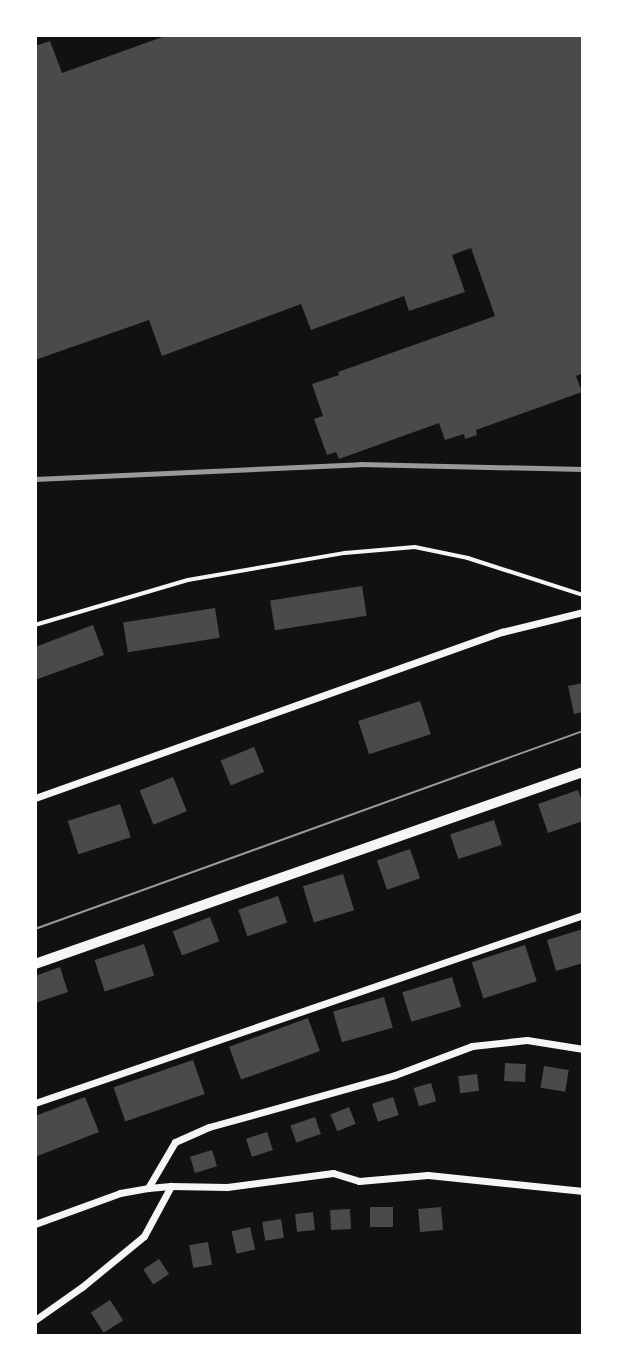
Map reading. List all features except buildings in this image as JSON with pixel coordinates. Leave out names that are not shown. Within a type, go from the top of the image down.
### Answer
[{"type":"main road","points":[[35,964],[583,772]]},
{"type":"street","points":[[35,798],[502,632],[583,612]]},
{"type":"street","points":[[35,1103],[583,915]]},
{"type":"street","points":[[148,1188],[175,1142],[209,1127],[395,1075],[472,1046],[527,1040],[583,1049]]},
{"type":"street","points":[[35,1224],[120,1193],[148,1188],[227,1187],[333,1173],[359,1181],[428,1175],[583,1191]]},
{"type":"street","points":[[35,1320],[82,1287],[144,1236],[171,1186]]},
{"type":"lane","points":[[35,625],[188,580],[345,553],[415,547],[468,558],[583,595]]},
{"type":"tram line","points":[[35,929],[583,731]]},
{"type":"railway","points":[[35,479],[360,464],[583,469]]}]
